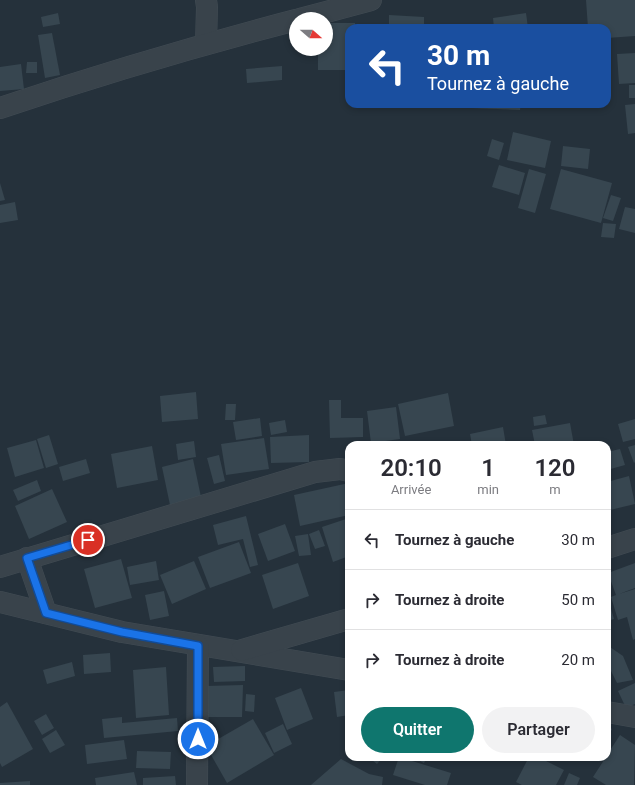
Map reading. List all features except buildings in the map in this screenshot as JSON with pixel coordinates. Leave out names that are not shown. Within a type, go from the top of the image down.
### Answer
[{"type":"street","points":[[206,0],[206,44]]},
{"type":"street","points":[[326,12],[371,0]]},
{"type":"street","points":[[0,108],[206,44],[289,22]]},
{"type":"street","points":[[0,567],[315,472],[345,470]]},
{"type":"street","points":[[611,547],[635,539]]},
{"type":"street","points":[[27,558],[46,613]]},
{"type":"street","points":[[0,602],[122,632],[198,646],[345,669]]},
{"type":"street","points":[[236,652],[345,620]]},
{"type":"street","points":[[197,785],[198,646]]},
{"type":"street","points":[[611,713],[635,717]]},
{"type":"route","points":[[88,540],[27,558],[46,613],[122,632],[198,646],[198,739]]}]
